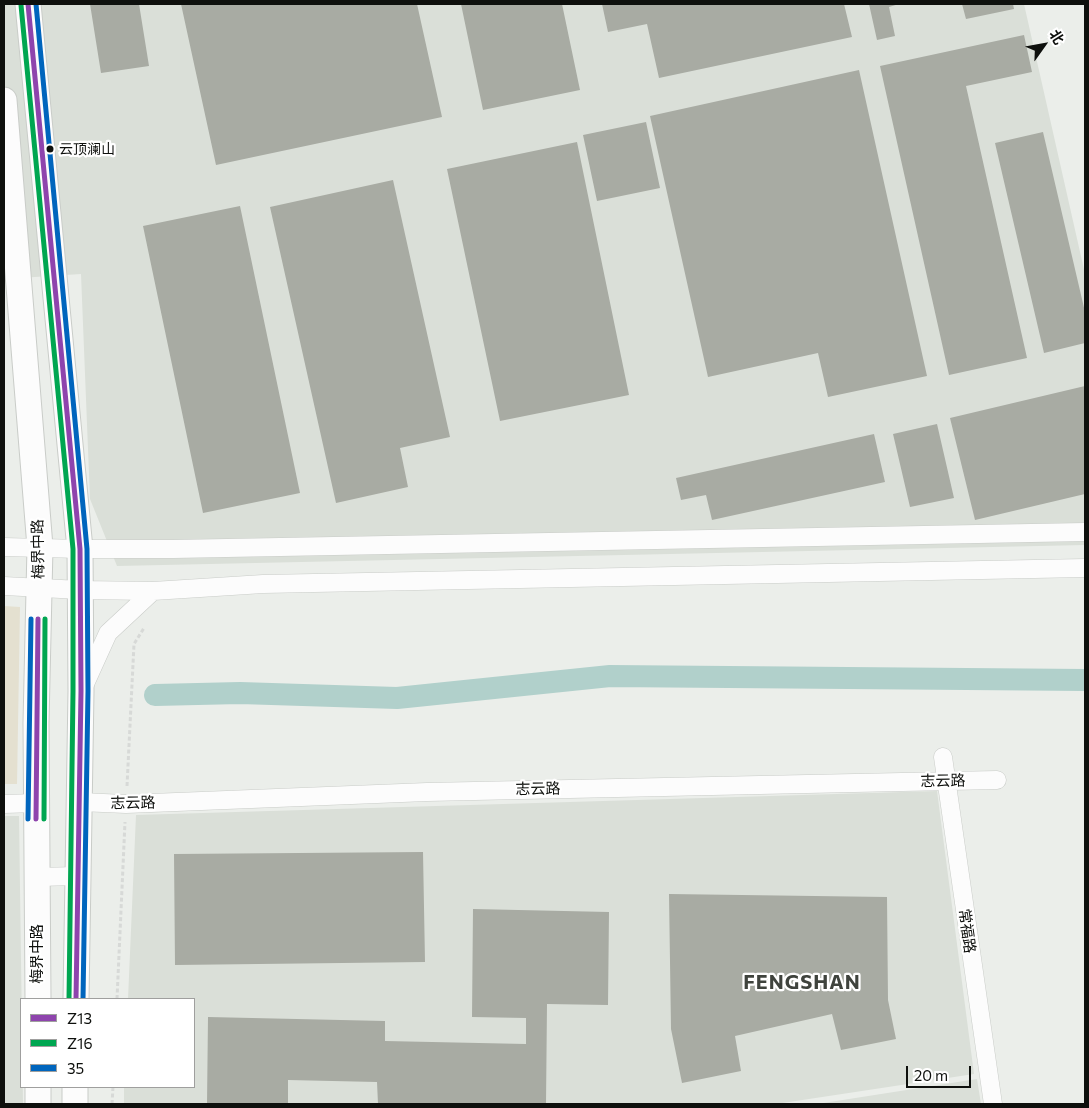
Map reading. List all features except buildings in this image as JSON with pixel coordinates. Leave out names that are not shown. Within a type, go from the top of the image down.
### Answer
[{"type":"main road","points":[[28,4],[80,549],[81,691],[76,998]]},
{"type":"main road","name":"梅界中路","points":[[4,100],[40,547],[36,723],[38,998]]},
{"type":"main road","points":[[38,1088],[38,1104]]},
{"type":"main road","points":[[74,1104],[75,1088]]},
{"type":"street","points":[[4,547],[182,549],[1085,532]]},
{"type":"street","points":[[4,586],[153,591],[273,584],[1085,568]]},
{"type":"street","points":[[81,691],[108,634],[153,591]]},
{"type":"street","name":"常福路","points":[[943,757],[993,1104]]},
{"type":"street","name":"志云路","points":[[80,802],[126,804],[427,792],[997,780]]},
{"type":"street","points":[[4,804],[36,803]]},
{"type":"street","points":[[37,876],[78,876]]},
{"type":"path","points":[[112,1104],[113,1088]]},
{"type":"shaded area","points":[[4,4],[1024,4],[1085,274],[1085,545],[117,566],[90,499],[81,274],[4,279]]},
{"type":"shaded area","points":[[4,606],[20,607],[17,784],[4,784]]},
{"type":"shaded area","points":[[937,791],[974,1074],[776,1104],[124,1104],[124,1088],[195,1088],[195,998],[128,998],[136,815]]},
{"type":"shaded area","points":[[4,816],[19,816],[22,998],[20,998],[20,1088],[23,1088],[23,1104],[4,1104]]},
{"type":"shaded area","points":[[977,1079],[981,1104],[817,1104]]},
{"type":"waterway","points":[[155,695],[240,693],[397,698],[610,676],[1085,680]]},
{"type":"transit line","name":"Z13","points":[[28,4],[80,549],[81,691],[76,998]]},
{"type":"transit line","name":"35","points":[[36,4],[87,549],[88,691],[83,998]]},
{"type":"transit line","name":"Z16","points":[[21,5],[73,549],[69,998]]},
{"type":"transit line","name":"35","points":[[28,819],[31,619]]},
{"type":"transit line","name":"Z13","points":[[36,819],[38,619]]},
{"type":"transit line","name":"Z16","points":[[44,819],[45,619]]},
{"type":"place","name":"云顶澜山","points":[[50,149]]},
{"type":"district","name":"FENGSHAN","points":[[802,982]]}]
